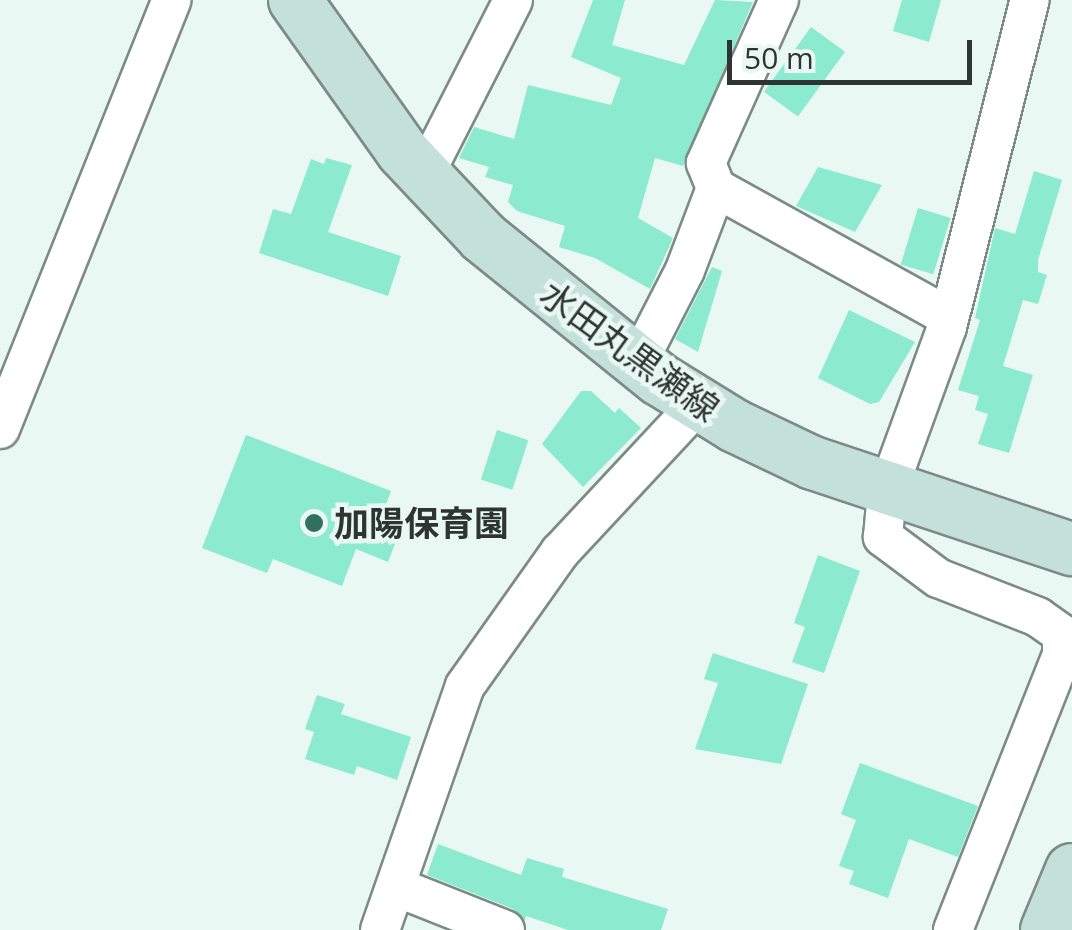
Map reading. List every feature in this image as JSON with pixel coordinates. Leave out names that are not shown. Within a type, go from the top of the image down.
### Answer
[{"type":"main road","name":"水田丸黒瀬線","points":[[295,0],[424,174],[497,249],[638,362],[698,404],[887,492],[1072,549]]},
{"type":"main road","points":[[1047,930],[1072,870]]},
{"type":"street","points":[[0,429],[172,0]]},
{"type":"street","points":[[424,174],[514,0]]},
{"type":"street","points":[[779,0],[706,163],[716,188],[950,317]]},
{"type":"street","points":[[953,930],[1062,654],[1062,634],[1038,616],[906,560],[883,536],[887,492],[950,317],[1030,0]]},
{"type":"street","points":[[638,362],[716,188]]},
{"type":"street","points":[[380,930],[399,888],[465,686],[560,552],[698,404]]},
{"type":"street","points":[[399,888],[505,930]]},
{"type":"building","points":[[593,0],[625,0],[612,45],[684,65],[715,0],[753,2],[683,166],[655,158],[638,218],[673,238],[650,289],[595,258],[559,247],[565,226],[517,211],[508,202],[513,185],[485,177],[489,167],[459,158],[474,127],[514,139],[528,85],[611,105],[621,78],[571,57]]},
{"type":"building","points":[[902,0],[941,0],[929,42],[893,31]]},
{"type":"building","points":[[811,27],[845,52],[798,116],[764,92]]},
{"type":"building","points":[[326,158],[352,165],[328,232],[401,256],[388,296],[259,253],[273,209],[291,214],[311,159],[324,164]]},
{"type":"building","points":[[818,167],[882,185],[855,232],[796,206]]},
{"type":"building","points":[[1034,171],[1062,180],[1038,260],[1038,272],[1047,275],[1038,304],[1023,300],[1003,366],[1033,375],[1009,453],[978,444],[988,414],[975,410],[979,396],[958,390],[980,320],[975,318],[995,228],[1015,234]]},
{"type":"building","points":[[918,208],[951,218],[933,274],[901,264]]},
{"type":"building","points":[[712,267],[722,271],[698,352],[675,339]]},
{"type":"building","points":[[849,310],[915,342],[879,402],[870,404],[818,378]]},
{"type":"building","points":[[581,391],[591,391],[615,413],[619,408],[641,428],[583,487],[542,444]]},
{"type":"building","points":[[497,430],[528,440],[512,490],[481,479]]},
{"type":"building","points":[[246,435],[391,491],[381,518],[402,526],[388,562],[356,549],[342,586],[273,559],[267,573],[202,548]]},
{"type":"building","points":[[818,555],[860,571],[824,673],[792,662],[805,627],[794,623]]},
{"type":"building","points":[[713,653],[808,684],[781,764],[695,749],[718,683],[704,679]]},
{"type":"building","points":[[317,695],[345,704],[341,714],[411,737],[397,780],[357,766],[354,775],[305,759],[314,732],[305,729]]},
{"type":"building","points":[[860,763],[978,806],[958,857],[909,839],[888,898],[849,884],[854,871],[839,866],[856,820],[841,814]]},
{"type":"building","points":[[438,844],[521,875],[527,858],[564,869],[562,877],[668,909],[661,930],[568,930],[526,916],[525,921],[513,909],[427,875]]},
{"type":"place","name":"加陽保育園","points":[[314,523]]}]
